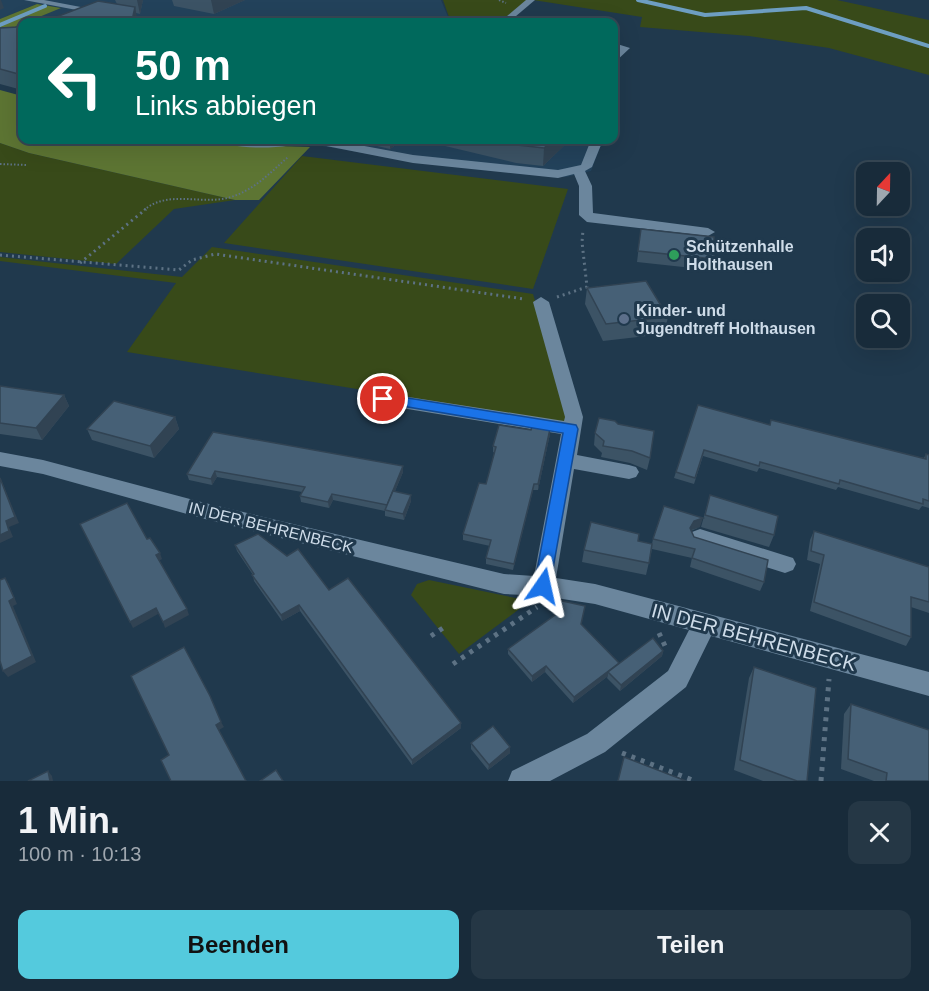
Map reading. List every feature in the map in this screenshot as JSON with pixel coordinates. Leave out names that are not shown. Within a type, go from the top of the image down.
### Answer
[{"type":"street","points":[[28,0],[115,14]]},
{"type":"street","points":[[509,18],[531,0]]},
{"type":"street","points":[[81,18],[97,11]]},
{"type":"street","points":[[618,47],[625,48],[618,56]]},
{"type":"street","points":[[336,144],[413,159],[558,174],[586,167],[595,144]]},
{"type":"street","points":[[578,170],[584,177],[588,189],[585,202],[586,215],[600,221],[708,232]]},
{"type":"street","points":[[541,302],[574,417],[543,586]]},
{"type":"street","points":[[383,399],[571,429]]},
{"type":"street","name":"IN DER BEHRENBECK","points":[[0,459],[43,467],[205,511],[504,584],[543,586],[595,594],[929,684]]},
{"type":"street","points":[[566,460],[629,472]]},
{"type":"street","points":[[700,538],[785,564]]},
{"type":"street","points":[[522,781],[596,743],[678,679],[705,623]]},
{"type":"path","points":[[80,263],[148,207],[169,199],[229,198],[254,187],[294,151]]},
{"type":"path","points":[[0,164],[27,165]]},
{"type":"path","points":[[0,255],[179,270],[192,260],[215,254],[541,302],[587,287],[582,242],[586,215]]},
{"type":"path","points":[[453,664],[520,617]]},
{"type":"path","points":[[431,636],[446,626]]},
{"type":"path","points":[[652,628],[666,645],[665,657]]},
{"type":"path","points":[[820,781],[830,657]]},
{"type":"path","points":[[596,743],[695,781]]},
{"type":"shaded area","points":[[0,0],[441,0],[448,17],[454,18],[36,18],[60,8],[37,4],[0,19]]},
{"type":"shaded area","points":[[191,144],[601,144],[591,171],[566,177],[410,161],[322,146]]},
{"type":"green space","points":[[443,0],[527,0],[503,18],[449,17]]},
{"type":"green space","points":[[533,0],[837,0],[929,20],[929,75],[829,48],[749,36],[640,27],[642,17]]},
{"type":"green space","points":[[37,4],[61,8],[37,18],[18,18],[18,26],[0,33],[0,19]]},
{"type":"green space","points":[[0,90],[18,95],[18,144],[310,147],[259,200],[235,200],[29,153],[0,143]]},
{"type":"green space","points":[[0,143],[29,153],[235,200],[174,209],[116,264],[0,252]]},
{"type":"green space","points":[[302,156],[568,189],[533,289],[224,243]]},
{"type":"green space","points":[[212,247],[533,294],[569,423],[127,352],[176,283],[0,261],[0,257],[182,277]]},
{"type":"green space","points":[[429,580],[530,601],[459,654],[411,595],[417,584]]},
{"type":"building","points":[[98,1],[135,7],[133,16],[143,18],[53,18]]},
{"type":"building","points":[[18,26],[18,74],[0,69],[0,28]]},
{"type":"building","points":[[512,144],[548,144],[544,148]]},
{"type":"building","points":[[641,229],[714,237],[714,259],[638,251]]},
{"type":"building","points":[[646,281],[668,317],[606,324],[587,288]]},
{"type":"building","points":[[0,386],[64,395],[36,428],[0,423]]},
{"type":"building","points":[[114,401],[175,417],[150,446],[87,429]]},
{"type":"building","points":[[698,405],[770,425],[771,420],[926,459],[926,454],[929,455],[929,501],[923,499],[923,504],[840,480],[839,484],[760,462],[759,466],[704,450],[695,478],[676,472]]},
{"type":"building","points":[[599,418],[654,431],[650,458],[632,451],[603,446],[604,441],[595,433]]},
{"type":"building","points":[[499,425],[531,430],[532,426],[550,429],[538,484],[534,484],[514,564],[486,558],[491,540],[463,534],[479,483],[486,484],[496,447],[493,446]]},
{"type":"building","points":[[213,432],[403,466],[387,505],[332,494],[328,502],[300,496],[305,487],[215,471],[211,479],[187,474]]},
{"type":"building","points":[[0,478],[15,517],[6,521],[9,531],[0,535]]},
{"type":"building","points":[[393,491],[411,495],[403,514],[385,510]]},
{"type":"building","points":[[710,495],[778,516],[774,535],[705,515]]},
{"type":"building","points":[[127,503],[147,539],[150,538],[160,553],[156,555],[187,609],[163,622],[156,608],[130,622],[80,524]]},
{"type":"building","points":[[664,506],[703,518],[694,521],[690,528],[694,537],[768,560],[764,582],[692,558],[695,549],[653,539]]},
{"type":"building","points":[[591,522],[639,534],[638,541],[652,544],[649,563],[584,550]]},
{"type":"building","points":[[814,531],[929,567],[929,602],[911,597],[911,637],[814,602],[824,555],[811,551]]},
{"type":"building","points":[[258,534],[287,556],[298,549],[329,590],[348,578],[461,723],[412,760],[299,605],[281,615],[252,575],[254,574],[235,545]]},
{"type":"building","points":[[5,578],[14,598],[9,601],[32,656],[3,671],[0,661],[0,580]]},
{"type":"building","points":[[558,600],[585,606],[581,624],[619,663],[574,697],[546,666],[532,676],[508,649],[555,615]]},
{"type":"building","points":[[653,638],[663,651],[621,685],[608,672]]},
{"type":"building","points":[[184,647],[221,722],[216,725],[246,781],[171,781],[161,760],[169,755],[131,676]]},
{"type":"building","points":[[754,667],[816,688],[807,781],[797,781],[740,760]]},
{"type":"building","points":[[851,704],[929,730],[929,781],[886,781],[887,773],[848,759]]},
{"type":"building","points":[[493,726],[510,747],[489,765],[471,743]]},
{"type":"building","points":[[624,757],[686,781],[618,781]]},
{"type":"building","points":[[276,770],[283,781],[260,781]]},
{"type":"building","points":[[48,771],[50,781],[28,781]]},
{"type":"waterway","points":[[638,0],[705,15],[806,8],[929,46]]},
{"type":"waterway","points":[[0,25],[45,6]]},
{"type":"place","name":"Schützenhalle Holthausen","points":[[674,255]]},
{"type":"place","name":"Kinder- und Jugendtreff Holthausen","points":[[624,319]]},
{"type":"route","points":[[383,399],[571,429],[543,586]]}]
